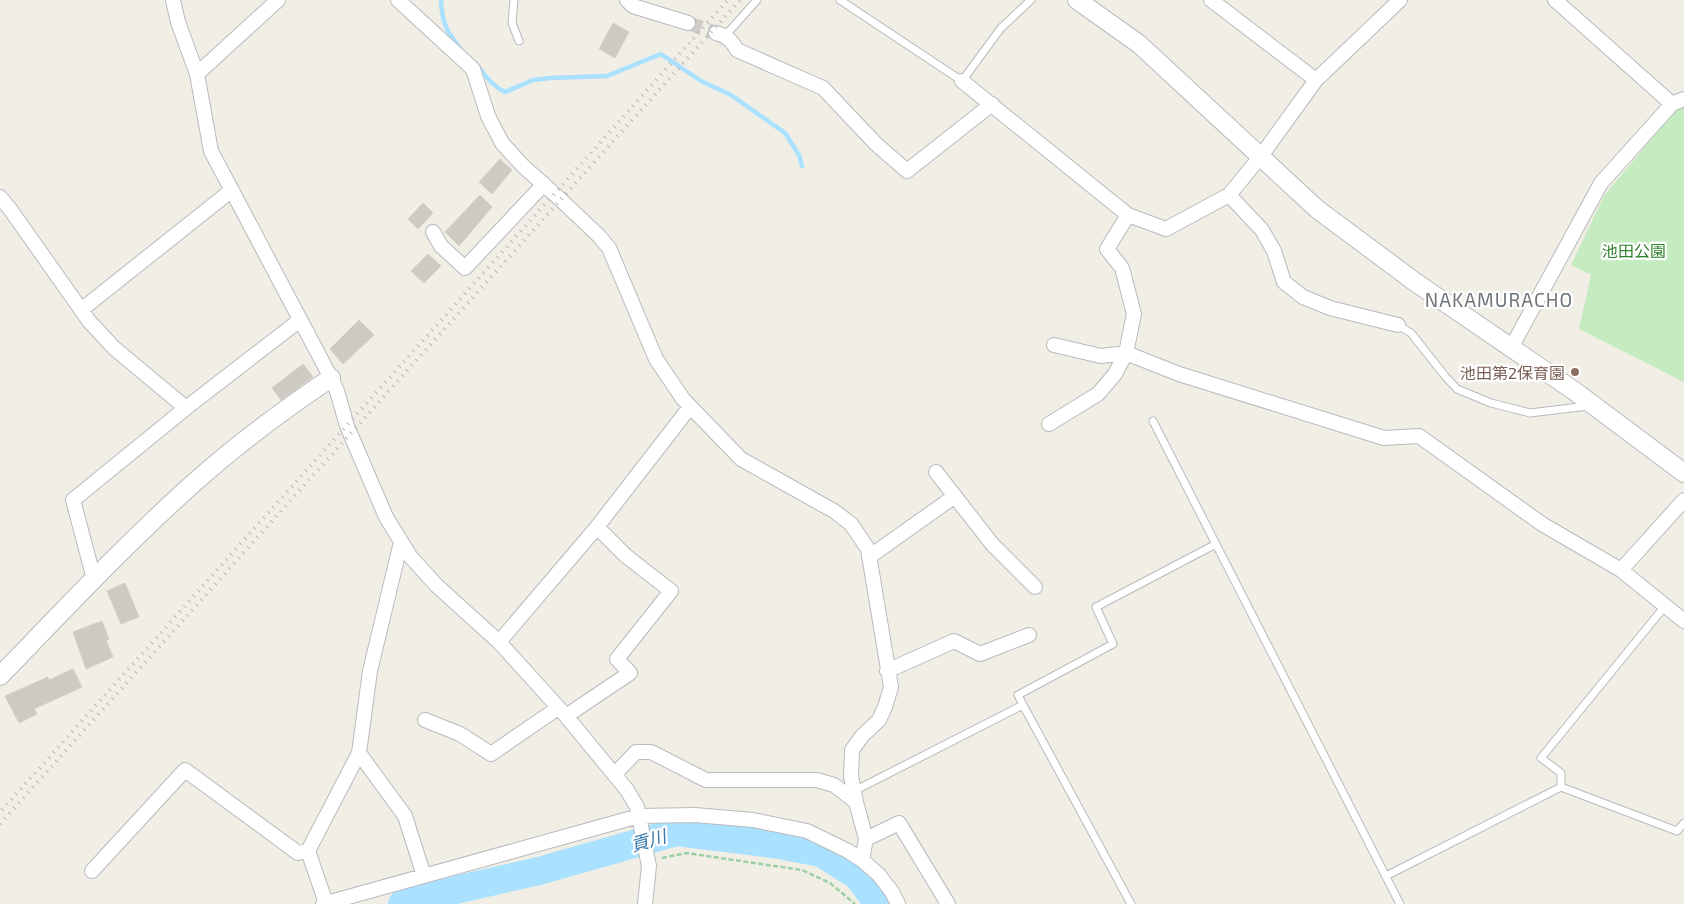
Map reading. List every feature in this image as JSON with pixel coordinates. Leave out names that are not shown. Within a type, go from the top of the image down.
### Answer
[{"type":"street","points":[[172,0],[197,74],[212,151],[330,378],[350,435],[386,516],[410,556],[436,585],[499,642],[615,774],[632,798],[640,820],[647,855],[645,904]]},
{"type":"street","points":[[197,74],[278,0]]},
{"type":"street","points":[[398,0],[473,69],[488,116],[502,143],[523,166],[599,236],[609,248],[656,359],[683,399],[741,459],[834,511],[851,524],[868,549],[891,687],[886,707],[879,720],[862,736],[852,750],[851,776],[866,839],[862,860]]},
{"type":"street","points":[[627,0],[633,6],[688,23]]},
{"type":"street","points":[[1077,0],[1139,44],[1317,209],[1415,282],[1594,405],[1684,473]]},
{"type":"street","points":[[1211,0],[1316,80]]},
{"type":"street","points":[[962,81],[1128,215],[1166,229],[1229,195],[1261,156],[1316,80],[1400,0]]},
{"type":"street","points":[[1511,348],[1601,183],[1678,102],[1555,0]]},
{"type":"street","points":[[720,34],[732,41],[737,50],[823,88],[876,144],[907,171],[992,104]]},
{"type":"street","points":[[433,232],[441,246],[465,268],[544,184]]},
{"type":"street","points":[[81,310],[232,190]]},
{"type":"street","points":[[1229,195],[1262,230],[1274,251],[1284,282],[1304,297],[1330,308],[1398,325]]},
{"type":"street","points":[[0,198],[10,209],[89,321],[114,348],[186,408]]},
{"type":"street","points":[[1049,424],[1098,394],[1115,374],[1126,354],[1134,314],[1122,268],[1107,249],[1128,215]]},
{"type":"street","points":[[94,579],[73,500],[186,408],[300,320]]},
{"type":"street","points":[[1054,345],[1101,356],[1126,354],[1179,374],[1384,438],[1419,436],[1542,524],[1621,570],[1684,621]]},
{"type":"street","points":[[0,676],[138,534],[187,488],[279,413],[330,378]]},
{"type":"street","points":[[499,642],[597,526],[690,407]]},
{"type":"street","points":[[936,472],[992,544],[1035,586]]},
{"type":"street","points":[[869,557],[955,496]]},
{"type":"street","points":[[1621,570],[1684,500]]},
{"type":"street","points":[[425,720],[460,734],[491,754],[630,673],[618,659],[671,591],[626,556],[597,526]]},
{"type":"street","points":[[402,542],[370,671],[359,753],[308,851],[325,904],[424,876],[640,820],[695,815],[753,820],[807,832],[848,851],[862,860],[879,875],[892,892],[898,904]]},
{"type":"street","points":[[888,671],[954,641],[980,654],[1029,635]]},
{"type":"street","points":[[615,774],[636,752],[651,752],[706,780],[817,780],[834,785],[855,796]]},
{"type":"street","points":[[359,753],[404,816],[424,876]]},
{"type":"street","points":[[92,870],[185,770],[298,853],[308,851]]},
{"type":"street","points":[[866,839],[899,823],[948,904]]},
{"type":"lane","points":[[514,0],[512,23],[519,41]]},
{"type":"lane","points":[[720,34],[757,0]]},
{"type":"lane","points":[[840,0],[962,81],[1001,28],[1031,0]]},
{"type":"lane","points":[[1398,325],[1411,333],[1457,389],[1491,403],[1530,413],[1594,405]]},
{"type":"lane","points":[[1153,421],[1400,904]]},
{"type":"lane","points":[[1132,904],[1018,695],[1113,644],[1096,607],[1216,544]]},
{"type":"lane","points":[[1561,787],[1561,773],[1541,758],[1665,606]]},
{"type":"lane","points":[[855,796],[1023,705]]},
{"type":"lane","points":[[1386,876],[1561,787],[1676,831],[1684,823]]},
{"type":"path","points":[[647,855],[686,854],[802,870],[830,883],[855,904]]},
{"type":"green space","name":"池田公園","points":[[1684,105],[1684,382],[1579,329],[1591,275],[1571,265],[1604,196],[1676,109]]},
{"type":"building","points":[[613,23],[629,32],[615,58],[599,49]]},
{"type":"building","points":[[500,159],[512,170],[492,194],[479,182]]},
{"type":"building","points":[[480,195],[492,207],[459,246],[445,232]]},
{"type":"building","points":[[423,203],[433,213],[418,229],[408,219]]},
{"type":"building","points":[[428,254],[441,266],[424,283],[411,271]]},
{"type":"building","points":[[359,320],[374,335],[343,364],[330,349]]},
{"type":"building","points":[[303,364],[313,377],[281,400],[272,388]]},
{"type":"building","points":[[125,583],[139,617],[121,624],[107,591]]},
{"type":"building","points":[[102,621],[109,639],[106,640],[113,657],[86,669],[73,632]]},
{"type":"building","points":[[73,669],[82,687],[34,709],[37,714],[19,723],[5,696],[48,677],[49,680]]},
{"type":"waterway","points":[[441,0],[442,14],[446,26],[460,48]]},
{"type":"waterway","points":[[476,64],[492,83],[505,92],[533,80],[607,76],[661,54],[701,81],[731,95],[785,133],[799,155],[802,166]]},
{"type":"waterway","name":"貢川","points":[[402,904],[539,871],[676,832],[773,844],[821,853],[857,876],[879,904]]},
{"type":"tunnel","points":[[688,23],[716,33]]},
{"type":"railway","points":[[2,810],[728,0]]},
{"type":"railway","points":[[0,824],[740,0]]},
{"type":"place","name":"池田第2保育園","points":[[1575,372]]},
{"type":"district","name":"NAKAMURACHO","points":[[1499,299]]}]
